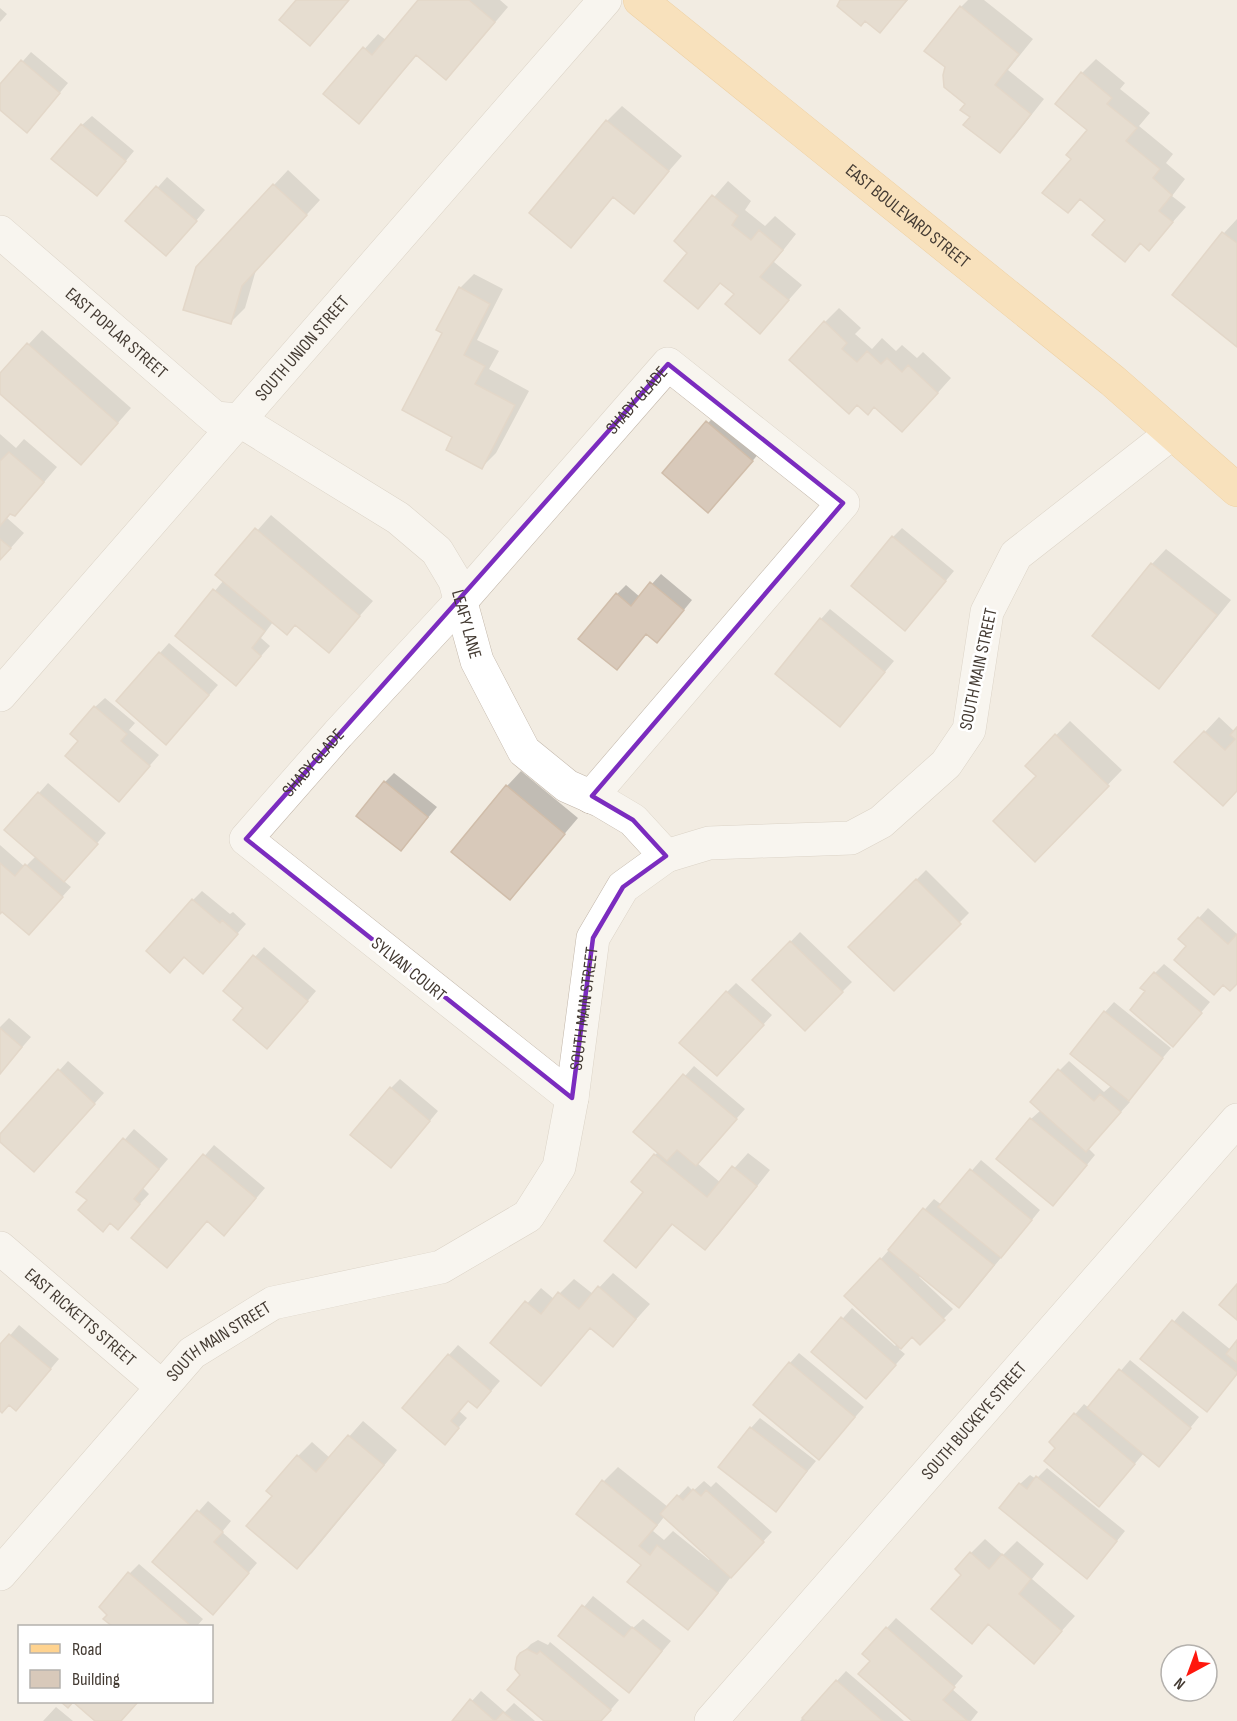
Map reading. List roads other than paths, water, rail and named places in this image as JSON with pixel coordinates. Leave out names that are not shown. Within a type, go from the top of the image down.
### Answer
[{"type":"main road","name":"EAST BOULEVARD STREET","points":[[640,0],[1113,381],[1237,490]]},
{"type":"street","name":"SOUTH UNION STREET","points":[[0,694],[605,0]]},
{"type":"street","name":"EAST POPLAR STREET","points":[[0,232],[215,418],[239,420]]},
{"type":"street","name":"SHADY GLADE","points":[[246,839],[338,734],[461,601],[668,364],[843,502],[591,797]]},
{"type":"street","name":"LEAFY LANE","points":[[239,420],[398,518],[437,551],[455,581],[477,661],[524,751],[567,786],[633,820],[666,856]]},
{"type":"street","name":"SOUTH MAIN STREET","points":[[0,1574],[192,1353],[273,1303],[441,1267],[528,1216],[559,1167],[572,1098],[593,938],[623,887],[666,856],[709,843],[851,838],[881,822],[946,764],[969,730],[987,612],[1016,555],[1172,433]]},
{"type":"street","name":"SYLVAN COURT","points":[[246,839],[572,1098]]},
{"type":"street","name":"SOUTH BUCKEYE STREET","points":[[711,1721],[1237,1120]]},
{"type":"street","name":"EAST RICKETTS STREET","points":[[0,1248],[162,1387]]}]
